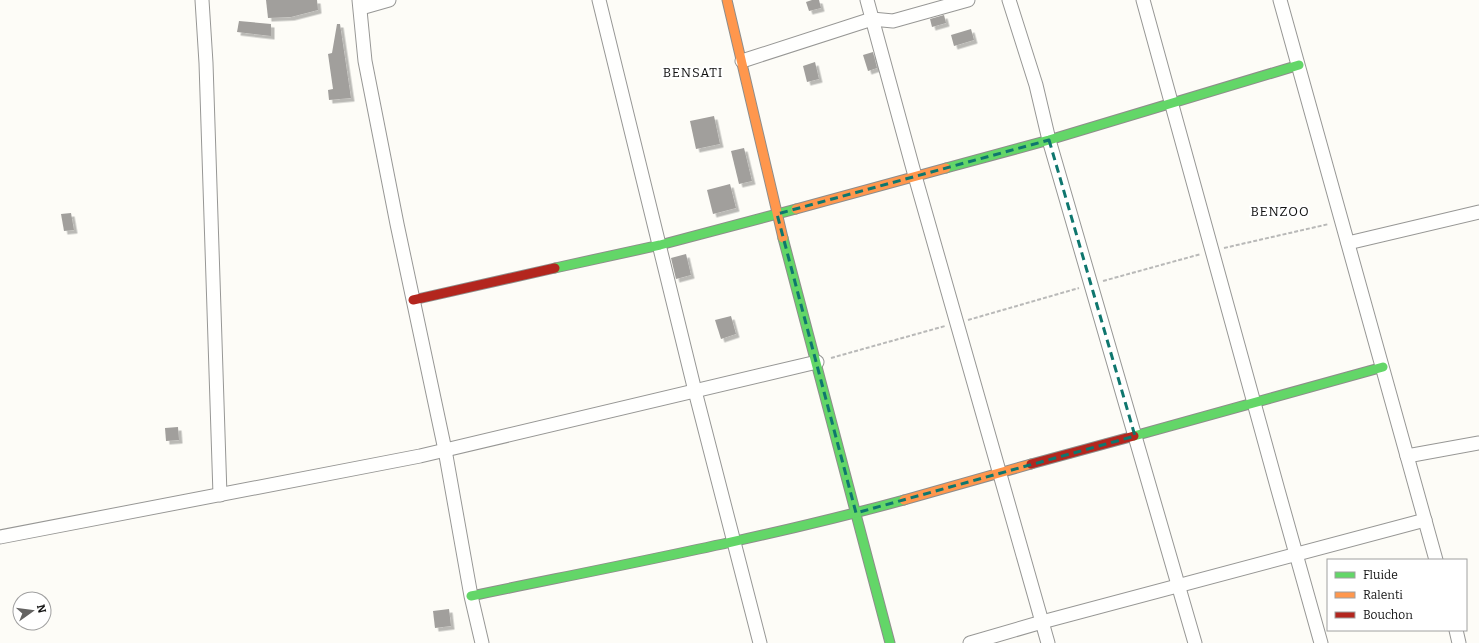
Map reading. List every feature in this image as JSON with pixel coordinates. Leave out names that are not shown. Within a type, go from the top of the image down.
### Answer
[{"type":"street","points":[[202,0],[207,79],[220,495]]},
{"type":"street","points":[[389,0],[360,4],[365,61],[397,224],[445,450],[471,596],[482,643]]},
{"type":"street","points":[[599,0],[695,390],[760,643]]},
{"type":"street","points":[[727,0],[777,214],[890,643]]},
{"type":"street","points":[[867,0],[915,176],[1048,643]]},
{"type":"street","points":[[742,61],[872,18],[893,21],[968,0]]},
{"type":"street","points":[[1009,0],[1036,85],[1049,140],[1195,643]]},
{"type":"street","points":[[1143,0],[1321,643]]},
{"type":"street","points":[[1280,0],[1436,559]]},
{"type":"street","points":[[413,300],[660,245],[777,214],[1049,140],[1299,65]]},
{"type":"street","points":[[1348,243],[1479,212]]},
{"type":"street","points":[[0,537],[445,450],[817,362]]},
{"type":"street","points":[[471,596],[734,542],[856,513],[999,472],[1254,404],[1383,367]]},
{"type":"street","points":[[1407,456],[1479,443]]},
{"type":"street","points":[[970,643],[1042,622],[1425,520]]},
{"type":"street","points":[[1456,631],[1459,643]]},
{"type":"highlighted area","points":[[1049,140],[1135,436],[856,513],[777,214]]},
{"type":"building","points":[[266,0],[317,0],[318,10],[291,17],[268,18]]},
{"type":"building","points":[[819,0],[821,8],[809,11],[806,2]]},
{"type":"building","points":[[944,15],[946,23],[932,27],[930,19]]},
{"type":"building","points":[[239,21],[271,24],[271,36],[237,32]]},
{"type":"building","points":[[337,24],[340,24],[351,98],[329,100],[328,90],[333,89],[328,54],[332,53]]},
{"type":"building","points":[[971,29],[974,40],[954,46],[951,35]]},
{"type":"building","points":[[873,52],[877,68],[868,71],[863,55]]},
{"type":"building","points":[[815,62],[819,79],[807,82],[803,66]]},
{"type":"building","points":[[714,116],[720,144],[696,149],[690,121]]},
{"type":"building","points":[[744,148],[752,181],[739,184],[731,151]]},
{"type":"building","points":[[730,184],[736,208],[713,214],[707,190]]},
{"type":"building","points":[[71,213],[74,230],[64,231],[61,214]]},
{"type":"building","points":[[686,254],[691,275],[676,279],[671,258]]},
{"type":"building","points":[[731,316],[736,334],[721,339],[715,320]]},
{"type":"building","points":[[178,427],[179,440],[166,441],[165,428]]},
{"type":"building","points":[[449,609],[451,626],[435,628],[433,611]]},
{"type":"traffic: fast","points":[[946,168],[1049,140],[1299,65]]},
{"type":"traffic: fast","points":[[555,268],[660,245],[796,209]]},
{"type":"traffic: fast","points":[[783,238],[890,643]]},
{"type":"traffic: fast","points":[[1134,436],[1383,367]]},
{"type":"traffic: fast","points":[[471,596],[742,540],[904,500]]},
{"type":"traffic: slow","points":[[727,0],[783,238]]},
{"type":"traffic: slow","points":[[796,209],[946,168]]},
{"type":"traffic: slow","points":[[904,500],[1031,464]]},
{"type":"traffic: jam","points":[[413,300],[555,268]]},
{"type":"traffic: jam","points":[[1031,464],[1134,436]]},
{"type":"district","name":"BENSATI","points":[[693,72]]},
{"type":"district","name":"BENZOO","points":[[1280,211]]}]
